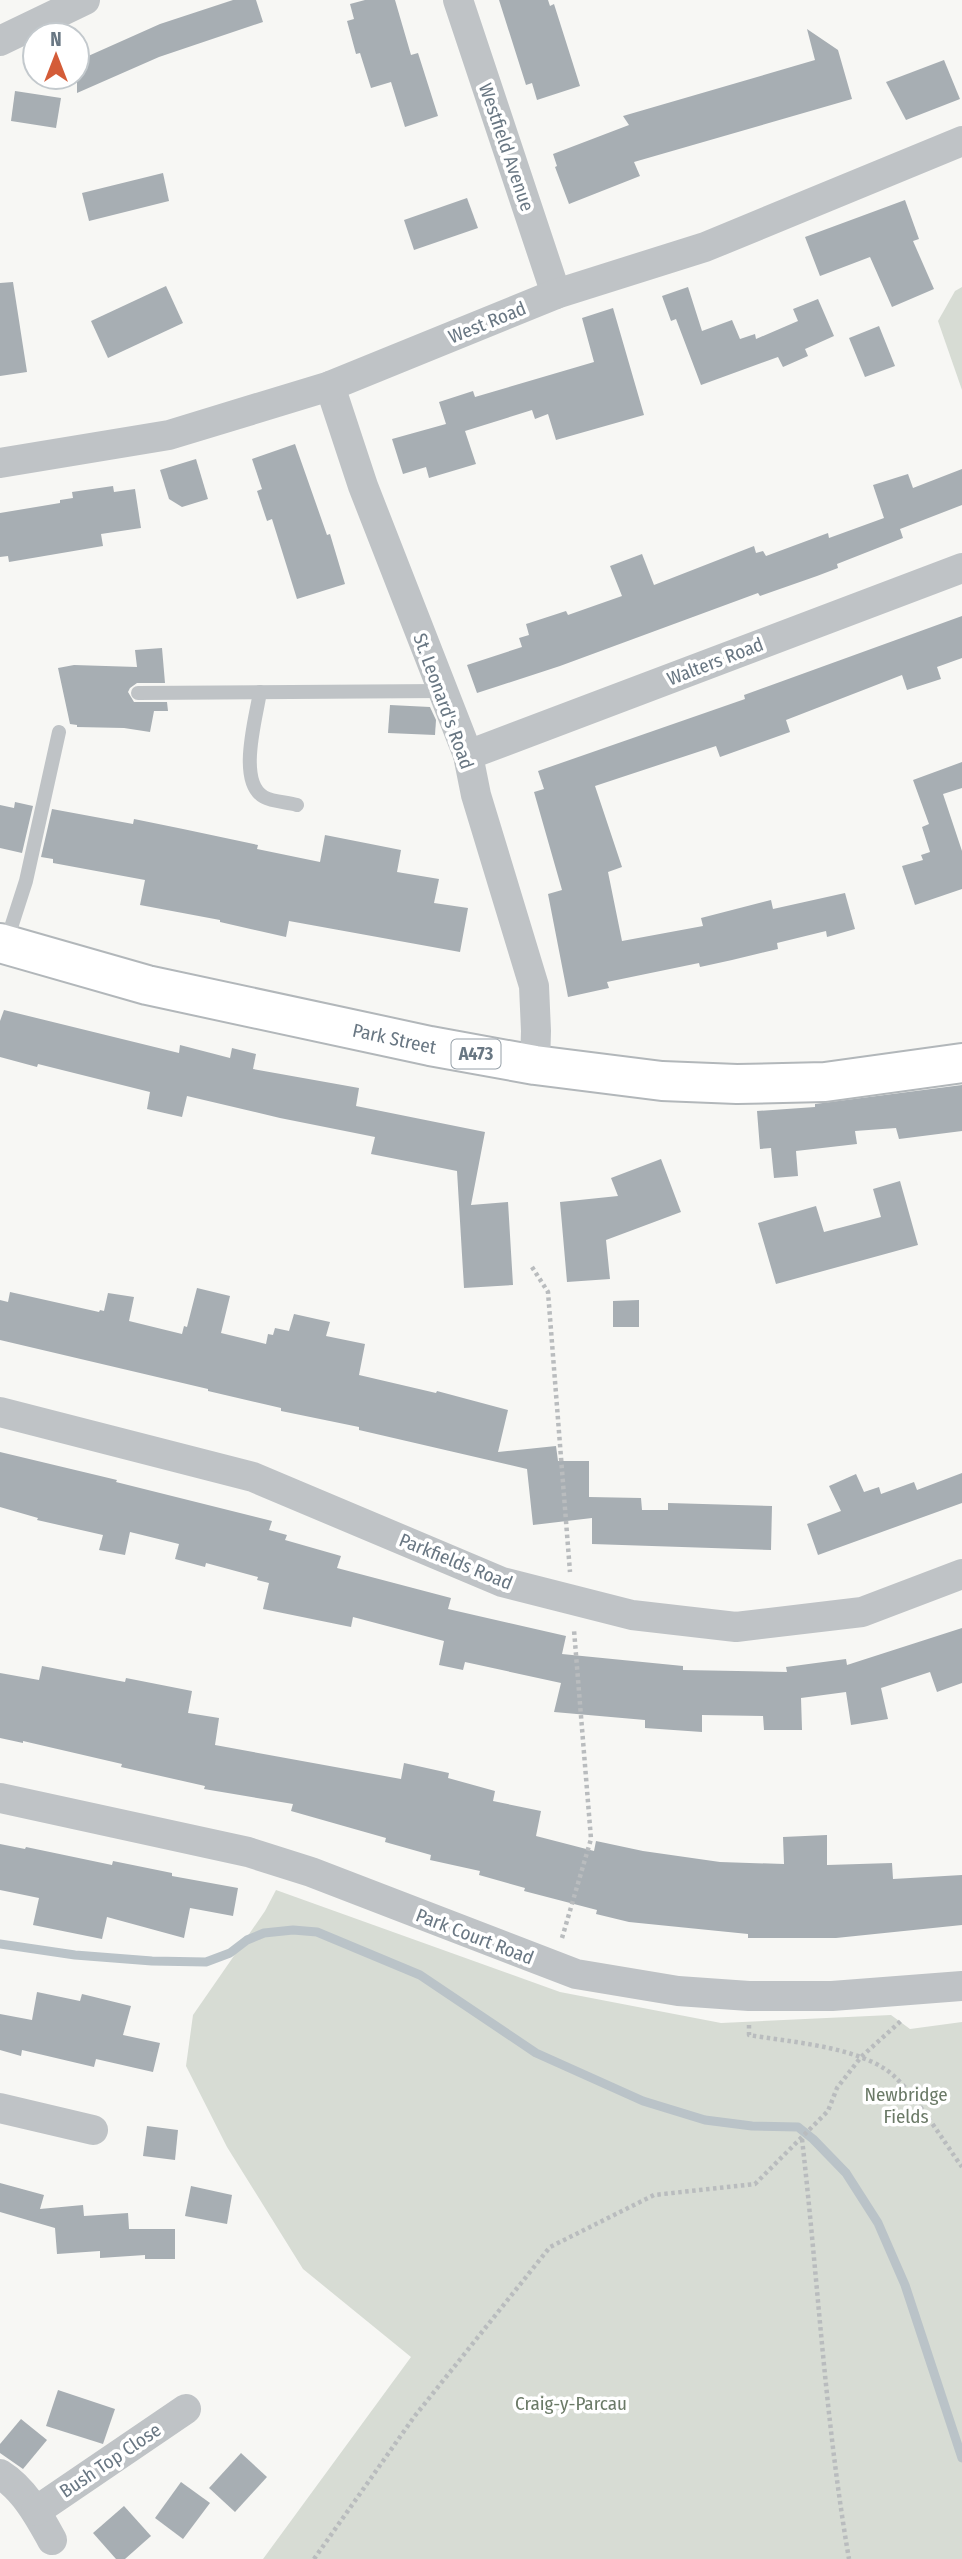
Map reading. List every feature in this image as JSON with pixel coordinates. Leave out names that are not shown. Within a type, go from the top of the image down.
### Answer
[{"type":"main road","name":"Park Street","points":[[3,944],[147,985],[430,1046],[535,1065],[662,1081],[737,1084],[825,1082],[962,1063]]},
{"type":"street","points":[[0,41],[85,0]]},
{"type":"street","name":"Westfield Avenue","points":[[458,0],[556,294]]},
{"type":"street","name":"West Road","points":[[0,463],[169,435],[330,386],[556,294],[705,247],[962,141]]},
{"type":"street","name":"St. Leonard's Road","points":[[330,386],[363,486],[468,755],[476,795],[534,986],[535,1065]]},
{"type":"street","name":"Walters Road","points":[[468,755],[962,568]]},
{"type":"street","name":"Parkfields Road","points":[[0,1412],[253,1477],[502,1582],[632,1615],[736,1627],[862,1612],[962,1573]]},
{"type":"street","name":"Park Court Road","points":[[0,1798],[248,1852],[311,1872],[576,1974],[678,1991],[749,1996],[832,1996],[962,1986]]},
{"type":"street","points":[[0,2108],[93,2130]]},
{"type":"street","name":"Bush Top Close","points":[[36,2511],[186,2409]]},
{"type":"street","points":[[0,2474],[9,2479],[36,2511],[52,2540]]},
{"type":"lane","points":[[138,694],[441,691]]},
{"type":"lane","points":[[260,692],[249,763],[252,784],[264,797],[297,804]]},
{"type":"lane","points":[[3,944],[26,881],[59,732]]},
{"type":"path","points":[[749,1996],[749,2035],[861,2057],[887,2070],[902,2085],[962,2166]]},
{"type":"path","points":[[314,2559],[414,2417],[550,2247],[654,2194],[755,2185],[828,2111],[837,2088],[861,2057],[897,2023],[908,2017]]},
{"type":"path","points":[[802,2138],[823,2360],[849,2559]]},
{"type":"green space","points":[[962,287],[962,390],[938,321],[955,291]]},
{"type":"green space","points":[[276,1890],[560,1992],[721,2023],[891,2015],[910,2029],[962,2022],[962,2559],[263,2559],[411,2357],[303,2269],[227,2147],[186,2066],[193,2015],[265,1911]]},
{"type":"building","points":[[233,0],[256,0],[263,22],[159,57],[91,87],[91,55],[160,24]]},
{"type":"building","points":[[365,0],[395,0],[411,55],[418,53],[438,116],[405,127],[391,82],[371,88],[360,53],[356,54],[347,21],[354,19],[350,4]]},
{"type":"building","points":[[499,0],[548,0],[550,6],[554,4],[580,86],[537,100],[532,83],[526,85]]},
{"type":"building","points":[[807,29],[838,50],[852,99],[634,162],[640,176],[569,204],[553,154],[629,125],[623,116],[815,60]]},
{"type":"building","points":[[944,60],[960,99],[906,120],[886,82]]},
{"type":"building","points":[[15,91],[61,98],[56,128],[11,121]]},
{"type":"building","points":[[163,173],[169,201],[89,221],[82,193]]},
{"type":"building","points":[[467,198],[478,228],[414,250],[404,220]]},
{"type":"building","points":[[905,200],[919,239],[913,241],[934,289],[892,307],[870,257],[820,276],[805,237]]},
{"type":"building","points":[[13,282],[27,372],[0,376],[0,283]]},
{"type":"building","points":[[166,286],[183,323],[108,358],[91,321]]},
{"type":"building","points":[[688,287],[702,331],[732,320],[740,339],[755,334],[756,339],[798,321],[793,309],[818,299],[834,336],[805,349],[808,356],[783,367],[778,357],[701,385],[676,319],[671,321],[662,296]]},
{"type":"building","points":[[613,308],[644,415],[556,440],[548,414],[535,419],[532,410],[465,431],[476,464],[429,478],[426,467],[403,474],[392,439],[446,424],[439,402],[473,391],[475,397],[594,362],[582,318]]},
{"type":"building","points":[[879,326],[895,366],[865,377],[849,338]]},
{"type":"building","points":[[295,444],[327,535],[330,534],[345,584],[297,599],[272,519],[267,521],[257,491],[262,489],[252,459]]},
{"type":"building","points":[[196,459],[208,499],[182,507],[169,499],[160,470]]},
{"type":"building","points":[[962,469],[962,505],[900,529],[903,538],[837,564],[838,568],[817,576],[760,596],[758,593],[560,666],[477,693],[467,665],[522,647],[519,638],[529,635],[526,624],[566,611],[568,615],[622,596],[610,566],[642,554],[654,585],[754,546],[756,553],[763,551],[766,556],[828,533],[829,538],[884,518],[873,485],[908,474],[913,488]]},
{"type":"building","points":[[113,486],[114,492],[135,489],[141,528],[101,534],[103,546],[9,562],[8,556],[0,557],[0,513],[60,503],[60,500],[73,498],[72,492]]},
{"type":"building","points":[[962,616],[962,658],[937,667],[941,679],[907,690],[902,675],[786,720],[790,732],[720,757],[716,746],[595,786],[622,867],[608,872],[622,941],[703,926],[701,918],[771,900],[773,909],[845,893],[855,929],[827,937],[826,931],[777,943],[778,949],[700,967],[699,963],[607,982],[609,988],[568,997],[548,894],[562,890],[534,792],[544,789],[538,771],[745,699],[744,695]]},
{"type":"building","points":[[162,648],[165,683],[137,683],[128,692],[134,702],[167,702],[168,711],[154,711],[150,732],[124,728],[77,727],[70,724],[58,668],[74,665],[137,667],[135,650]]},
{"type":"building","points":[[390,705],[430,707],[436,720],[435,735],[388,733]]},
{"type":"building","points":[[962,762],[962,788],[943,794],[962,851],[962,889],[915,905],[902,866],[923,860],[921,855],[930,852],[922,827],[929,824],[913,780]]},
{"type":"building","points":[[15,802],[33,806],[22,853],[0,848],[0,805],[14,808]]},
{"type":"building","points":[[52,809],[133,824],[134,819],[258,845],[257,849],[320,862],[325,835],[401,850],[397,872],[439,879],[434,903],[468,908],[460,952],[289,921],[286,937],[220,920],[140,905],[145,880],[53,863],[53,859],[41,857]]},
{"type":"building","points":[[4,1010],[179,1053],[180,1045],[230,1058],[232,1048],[256,1054],[253,1069],[359,1088],[356,1106],[485,1132],[471,1205],[508,1202],[513,1285],[464,1288],[457,1171],[371,1154],[375,1137],[187,1096],[182,1117],[147,1109],[150,1092],[0,1057],[0,1021]]},
{"type":"building","points":[[962,1085],[962,1131],[899,1139],[896,1128],[855,1131],[857,1144],[796,1151],[798,1176],[774,1178],[771,1148],[760,1149],[757,1111],[815,1107],[815,1104]]},
{"type":"building","points":[[661,1159],[681,1212],[606,1240],[610,1279],[567,1282],[560,1202],[618,1196],[611,1178]]},
{"type":"building","points":[[900,1181],[918,1245],[776,1284],[758,1223],[816,1206],[824,1232],[881,1217],[873,1189]]},
{"type":"building","points":[[197,1288],[230,1296],[221,1333],[266,1344],[268,1334],[273,1335],[275,1328],[289,1331],[294,1314],[330,1322],[326,1336],[365,1344],[359,1375],[436,1393],[437,1391],[508,1410],[498,1452],[556,1446],[558,1461],[589,1461],[589,1497],[641,1498],[642,1510],[668,1510],[668,1503],[772,1506],[771,1550],[592,1544],[592,1518],[533,1525],[527,1469],[359,1430],[359,1427],[281,1411],[281,1408],[208,1389],[0,1340],[0,1300],[8,1302],[10,1292],[99,1312],[104,1311],[108,1293],[134,1297],[129,1321],[182,1334],[184,1326],[187,1327]]},
{"type":"building","points":[[639,1300],[639,1327],[613,1327],[613,1301]]},
{"type":"building","points":[[0,1452],[272,1521],[269,1530],[287,1535],[285,1540],[341,1556],[337,1568],[451,1598],[448,1609],[566,1636],[562,1654],[683,1666],[683,1670],[787,1672],[786,1667],[846,1659],[847,1665],[962,1628],[962,1683],[937,1692],[930,1672],[881,1688],[888,1719],[851,1725],[846,1692],[801,1698],[802,1730],[764,1730],[763,1716],[702,1715],[702,1732],[645,1728],[645,1720],[554,1712],[561,1683],[465,1662],[463,1670],[439,1665],[444,1641],[353,1617],[351,1627],[263,1609],[269,1583],[257,1580],[258,1577],[206,1563],[205,1567],[175,1559],[179,1544],[130,1532],[125,1555],[99,1550],[103,1535],[37,1520],[38,1518],[0,1507]]},
{"type":"building","points":[[962,1473],[962,1503],[818,1555],[807,1524],[841,1511],[829,1486],[856,1474],[864,1492],[879,1487],[881,1494],[914,1482],[917,1490]]},
{"type":"building","points":[[42,1666],[125,1682],[126,1678],[192,1691],[188,1713],[219,1718],[215,1745],[401,1779],[404,1763],[449,1773],[448,1778],[495,1791],[493,1801],[541,1811],[536,1836],[594,1851],[596,1841],[720,1862],[784,1864],[783,1837],[827,1835],[827,1865],[892,1863],[893,1879],[962,1875],[962,1925],[836,1938],[748,1938],[748,1934],[629,1922],[596,1914],[597,1910],[524,1891],[525,1888],[479,1875],[480,1871],[430,1860],[431,1855],[385,1842],[386,1838],[291,1811],[293,1804],[204,1789],[205,1786],[121,1767],[122,1764],[0,1738],[0,1673],[39,1680]]},
{"type":"building","points":[[0,1844],[112,1865],[113,1861],[172,1873],[172,1876],[238,1888],[233,1916],[190,1908],[184,1938],[107,1917],[102,1939],[33,1925],[39,1898],[0,1890]]},
{"type":"building","points":[[37,1992],[80,2001],[82,1994],[131,2006],[123,2035],[160,2043],[153,2072],[96,2059],[94,2067],[22,2050],[21,2056],[0,2050],[0,2014],[32,2020]]},
{"type":"building","points":[[147,2126],[178,2130],[175,2160],[143,2156]]},
{"type":"building","points":[[0,2183],[44,2195],[40,2209],[83,2205],[84,2216],[128,2213],[129,2229],[175,2229],[175,2259],[145,2259],[145,2255],[100,2258],[100,2251],[57,2254],[55,2228],[0,2212]]},
{"type":"building","points":[[191,2186],[232,2195],[227,2224],[185,2216]]},
{"type":"building","points":[[58,2390],[115,2409],[103,2444],[46,2426]]},
{"type":"building","points":[[21,2419],[47,2440],[23,2469],[0,2453],[0,2444]]},
{"type":"building","points":[[241,2453],[267,2477],[235,2512],[209,2488]]},
{"type":"building","points":[[181,2482],[210,2503],[183,2539],[155,2518]]},
{"type":"building","points":[[124,2506],[151,2536],[125,2559],[116,2559],[93,2533]]},
{"type":"waterway","points":[[0,1944],[75,1955],[206,1962],[230,1953],[247,1940],[264,1933],[293,1930],[317,1932],[420,1975],[536,2053],[643,2101],[705,2120],[752,2126],[798,2127],[846,2173],[878,2223],[905,2285],[962,2458]]},
{"type":"park label","name":"Newbridge Fields","points":[[906,2105]]},
{"type":"park label","name":"Craig-y-Parcau","points":[[571,2403]]}]
